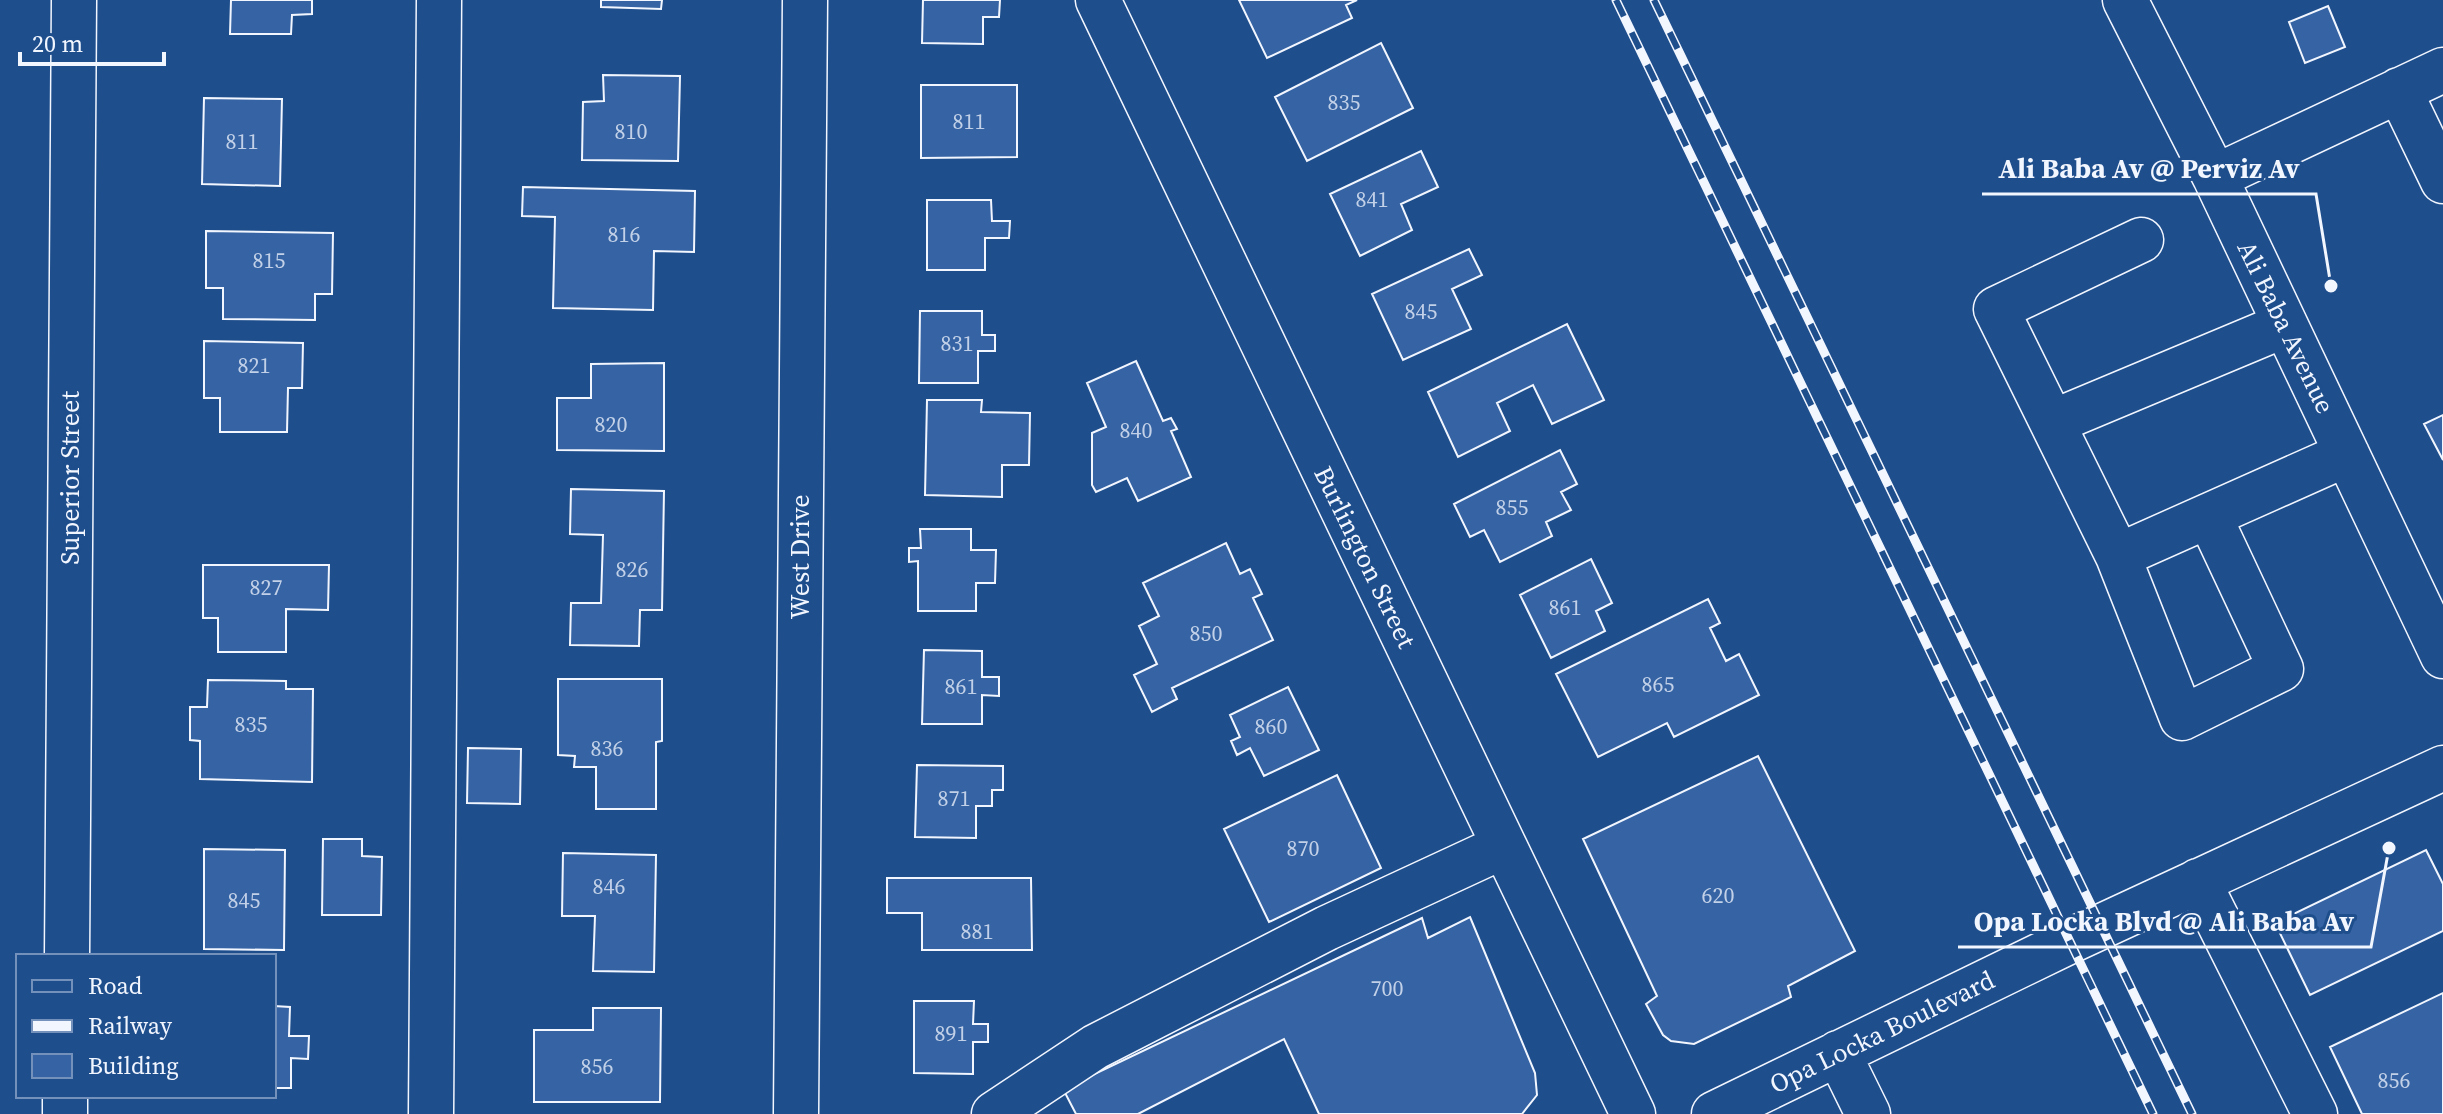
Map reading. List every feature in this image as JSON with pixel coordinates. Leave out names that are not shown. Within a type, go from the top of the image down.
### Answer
[{"type":"street","name":"Superior Street","points":[[67,954],[74,0]]},
{"type":"street","points":[[431,1114],[439,0]]},
{"type":"street","name":"West Drive","points":[[796,1114],[805,0]]},
{"type":"street","name":"Burlington Street","points":[[1098,0],[1633,1114]]},
{"type":"street","name":"Ali Baba Avenue","points":[[2125,0],[2215,177],[2443,656]]},
{"type":"street","points":[[2215,177],[2443,70]]},
{"type":"street","points":[[2399,90],[2443,181]]},
{"type":"street","points":[[2141,240],[1996,309],[2118,556],[2182,718],[2281,669],[2209,516]]},
{"type":"street","points":[[2053,422],[2285,325]]},
{"type":"street","points":[[2118,556],[2347,454]]},
{"type":"street","name":"Opa Locka Boulevard","points":[[1714,1114],[2198,881],[2443,768]]},
{"type":"street","points":[[994,1114],[1108,1040],[1327,928],[1504,846]]},
{"type":"street","points":[[2198,881],[2315,1114]]},
{"type":"street","points":[[1838,1053],[1868,1114]]},
{"type":"building","points":[[231,0],[312,0],[312,14],[292,15],[291,34],[230,34]]},
{"type":"building","points":[[601,0],[662,0],[661,9],[601,7]]},
{"type":"building","points":[[923,0],[1000,0],[999,17],[983,17],[983,44],[922,43]]},
{"type":"building","points":[[1239,0],[1357,0],[1346,5],[1352,18],[1267,58]]},
{"type":"building","points":[[2328,6],[2345,47],[2305,63],[2289,22]]},
{"type":"building","points":[[1381,43],[1413,108],[1307,161],[1275,97]]},
{"type":"building","points":[[603,75],[680,76],[678,161],[582,160],[583,102],[604,101]]},
{"type":"building","points":[[921,85],[1017,85],[1017,157],[921,158]]},
{"type":"building","points":[[204,98],[282,99],[280,186],[202,184]]},
{"type":"building","points":[[1421,151],[1438,187],[1401,204],[1412,230],[1360,256],[1330,194]]},
{"type":"building","points":[[523,187],[695,191],[694,252],[654,251],[653,310],[553,308],[555,217],[522,216]]},
{"type":"building","points":[[927,200],[991,200],[992,221],[1010,221],[1009,238],[985,238],[985,270],[927,270]]},
{"type":"building","points":[[206,231],[333,233],[332,294],[315,294],[315,320],[223,319],[223,288],[206,288]]},
{"type":"building","points":[[1469,249],[1482,275],[1452,289],[1471,329],[1403,360],[1372,294]]},
{"type":"building","points":[[920,311],[982,311],[982,335],[995,335],[995,351],[978,351],[978,383],[919,383]]},
{"type":"building","points":[[1567,324],[1604,400],[1552,424],[1533,385],[1497,403],[1510,431],[1458,457],[1428,392]]},
{"type":"building","points":[[204,341],[303,343],[302,388],[288,388],[287,432],[220,432],[220,398],[204,398]]},
{"type":"building","points":[[1136,361],[1163,421],[1171,418],[1177,429],[1171,431],[1191,477],[1138,501],[1127,478],[1096,492],[1092,485],[1092,433],[1106,427],[1087,383]]},
{"type":"building","points":[[664,363],[664,451],[557,450],[557,398],[591,398],[591,364]]},
{"type":"building","points":[[927,400],[982,400],[981,412],[1030,413],[1029,465],[1002,465],[1002,497],[925,495]]},
{"type":"building","points":[[2443,415],[2443,460],[2424,424]]},
{"type":"building","points":[[1560,450],[1577,484],[1561,492],[1571,510],[1546,522],[1552,536],[1500,562],[1484,530],[1470,537],[1454,504]]},
{"type":"building","points":[[571,489],[664,491],[662,610],[640,610],[639,646],[570,645],[571,603],[601,603],[603,535],[570,534]]},
{"type":"building","points":[[920,529],[971,529],[971,550],[996,550],[995,583],[976,583],[976,611],[918,611],[918,561],[909,562],[909,548],[921,548]]},
{"type":"building","points":[[1226,543],[1240,574],[1250,569],[1262,594],[1253,598],[1273,640],[1172,688],[1177,699],[1152,712],[1134,675],[1157,664],[1139,626],[1159,616],[1143,583]]},
{"type":"building","points":[[1591,559],[1612,603],[1596,611],[1605,631],[1551,658],[1520,595]]},
{"type":"building","points":[[203,565],[329,565],[328,610],[286,609],[286,652],[218,652],[218,618],[203,618]]},
{"type":"building","points":[[1708,599],[1720,623],[1710,628],[1726,661],[1739,654],[1759,695],[1674,737],[1667,723],[1598,757],[1556,674]]},
{"type":"building","points":[[924,650],[982,651],[982,677],[999,677],[999,696],[982,695],[982,724],[922,724]]},
{"type":"building","points":[[558,679],[662,679],[662,741],[656,742],[656,809],[596,809],[596,767],[574,767],[575,756],[558,755]]},
{"type":"building","points":[[208,680],[286,681],[286,689],[313,689],[312,782],[200,779],[200,741],[190,740],[190,707],[207,707]]},
{"type":"building","points":[[1288,687],[1319,750],[1264,776],[1250,748],[1237,755],[1231,741],[1240,737],[1230,715]]},
{"type":"building","points":[[468,748],[521,749],[520,804],[467,803]]},
{"type":"building","points":[[1758,756],[1855,951],[1788,986],[1791,997],[1694,1044],[1671,1041],[1663,1035],[1646,1004],[1657,996],[1583,839]]},
{"type":"building","points":[[917,765],[1003,766],[1003,790],[992,790],[992,806],[976,806],[976,838],[915,837]]},
{"type":"building","points":[[1337,775],[1381,868],[1269,922],[1224,829]]},
{"type":"building","points":[[323,839],[362,839],[362,856],[382,857],[381,915],[322,915]]},
{"type":"building","points":[[204,849],[285,850],[284,950],[204,949]]},
{"type":"building","points":[[2426,850],[2443,884],[2443,931],[2310,995],[2275,923]]},
{"type":"building","points":[[563,853],[656,855],[654,972],[593,971],[595,916],[562,916]]},
{"type":"building","points":[[887,878],[1031,878],[1032,950],[922,950],[922,913],[887,913]]},
{"type":"building","points":[[1470,917],[1535,1073],[1537,1095],[1522,1114],[1319,1114],[1284,1039],[1138,1114],[1076,1114],[1063,1089],[1422,918],[1428,938]]},
{"type":"building","points":[[2443,993],[2443,1114],[2362,1114],[2330,1047]]},
{"type":"building","points":[[914,1001],[974,1001],[973,1024],[988,1024],[988,1042],[973,1042],[973,1074],[914,1073]]},
{"type":"building","points":[[276,1006],[290,1007],[289,1036],[309,1036],[308,1059],[291,1058],[291,1088],[276,1088]]},
{"type":"building","points":[[593,1008],[661,1008],[660,1102],[534,1102],[534,1030],[593,1030]]},
{"type":"railway","points":[[1616,0],[2153,1114]]},
{"type":"railway","points":[[1654,0],[2192,1114]]},
{"type":"place","name":"Ali Baba Av @ Perviz Av","points":[[2331,286]]},
{"type":"place","name":"Opa Locka Blvd @ Ali Baba Av","points":[[2389,848]]}]
